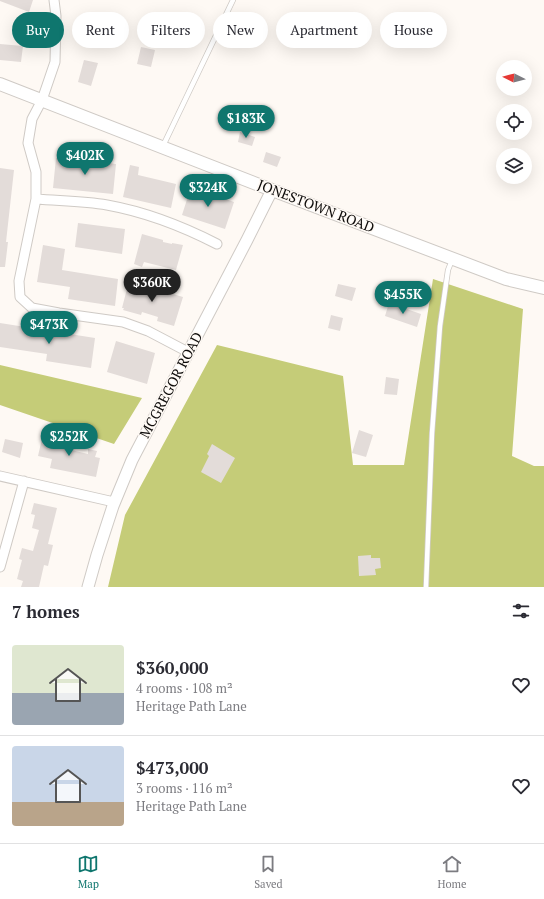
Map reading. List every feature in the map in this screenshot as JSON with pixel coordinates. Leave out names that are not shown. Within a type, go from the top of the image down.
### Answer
[{"type":"main road","name":"JONESTOWN ROAD","points":[[0,84],[506,279],[544,288]]},
{"type":"street","points":[[54,0],[56,16],[55,62],[42,100],[32,120],[28,143],[36,172],[36,199],[19,281],[20,297],[32,308],[123,322],[148,331],[188,352]]},
{"type":"street","name":"MCGREGOR ROAD","points":[[88,587],[114,502],[141,442],[272,190]]},
{"type":"street","points":[[36,199],[107,205],[153,216],[217,244]]},
{"type":"street","points":[[0,476],[114,502]]},
{"type":"street","points":[[0,567],[24,482]]},
{"type":"lane","points":[[162,146],[233,0]]},
{"type":"lane","points":[[426,587],[432,433],[440,326],[448,270],[453,258]]},
{"type":"green space","points":[[433,279],[523,309],[512,456],[534,466],[544,466],[544,587],[108,587],[125,515],[217,345],[343,376],[353,465],[404,465]]},
{"type":"green space","points":[[0,365],[142,398],[114,444],[0,405]]},
{"type":"building","points":[[0,0],[33,0],[29,12]]},
{"type":"building","points":[[0,44],[12,45],[12,48],[23,48],[21,62],[0,60]]},
{"type":"building","points":[[141,48],[155,50],[151,67],[137,64]]},
{"type":"building","points":[[84,60],[98,63],[91,86],[78,82]]},
{"type":"building","points":[[240,132],[255,137],[252,146],[238,142]]},
{"type":"building","points":[[266,152],[281,157],[277,167],[263,162]]},
{"type":"building","points":[[56,158],[116,164],[113,194],[53,188]]},
{"type":"building","points":[[130,165],[139,167],[138,175],[176,184],[171,208],[123,197]]},
{"type":"building","points":[[0,168],[14,170],[6,242],[8,242],[5,267],[0,267]]},
{"type":"building","points":[[191,187],[234,202],[225,229],[182,215]]},
{"type":"building","points":[[78,223],[125,229],[122,254],[75,247]]},
{"type":"building","points":[[142,234],[163,240],[163,242],[183,245],[176,270],[144,262],[142,267],[134,264]]},
{"type":"building","points":[[43,245],[65,249],[62,270],[118,279],[115,306],[68,299],[70,287],[37,282]]},
{"type":"building","points":[[129,281],[150,286],[148,290],[165,295],[166,292],[183,297],[174,326],[157,321],[158,317],[142,312],[141,315],[123,310],[124,308],[122,308]]},
{"type":"building","points":[[338,284],[356,288],[352,301],[335,296]]},
{"type":"building","points":[[389,303],[421,314],[417,327],[385,316]]},
{"type":"building","points":[[331,315],[343,318],[340,331],[328,328]]},
{"type":"building","points":[[0,323],[95,338],[91,368],[46,361],[47,354],[0,347]]},
{"type":"building","points":[[116,341],[155,353],[147,384],[107,372]]},
{"type":"building","points":[[386,377],[399,379],[397,395],[384,394]]},
{"type":"building","points":[[359,430],[373,435],[366,457],[352,453]]},
{"type":"building","points":[[43,434],[57,437],[56,441],[68,444],[67,449],[88,454],[88,449],[97,451],[95,457],[100,458],[96,477],[50,468],[52,459],[38,456]]},
{"type":"building","points":[[5,439],[23,443],[20,458],[2,452]]},
{"type":"building","points":[[212,444],[235,458],[221,483],[201,472],[209,456],[207,454]]},
{"type":"building","points":[[34,503],[57,508],[48,544],[53,545],[48,566],[44,565],[39,587],[21,587],[23,581],[17,579],[22,560],[19,559],[22,548],[33,551],[39,530],[32,528],[35,515],[31,514]]},
{"type":"building","points":[[371,555],[371,558],[380,558],[381,568],[375,569],[376,575],[359,576],[358,556]]}]
